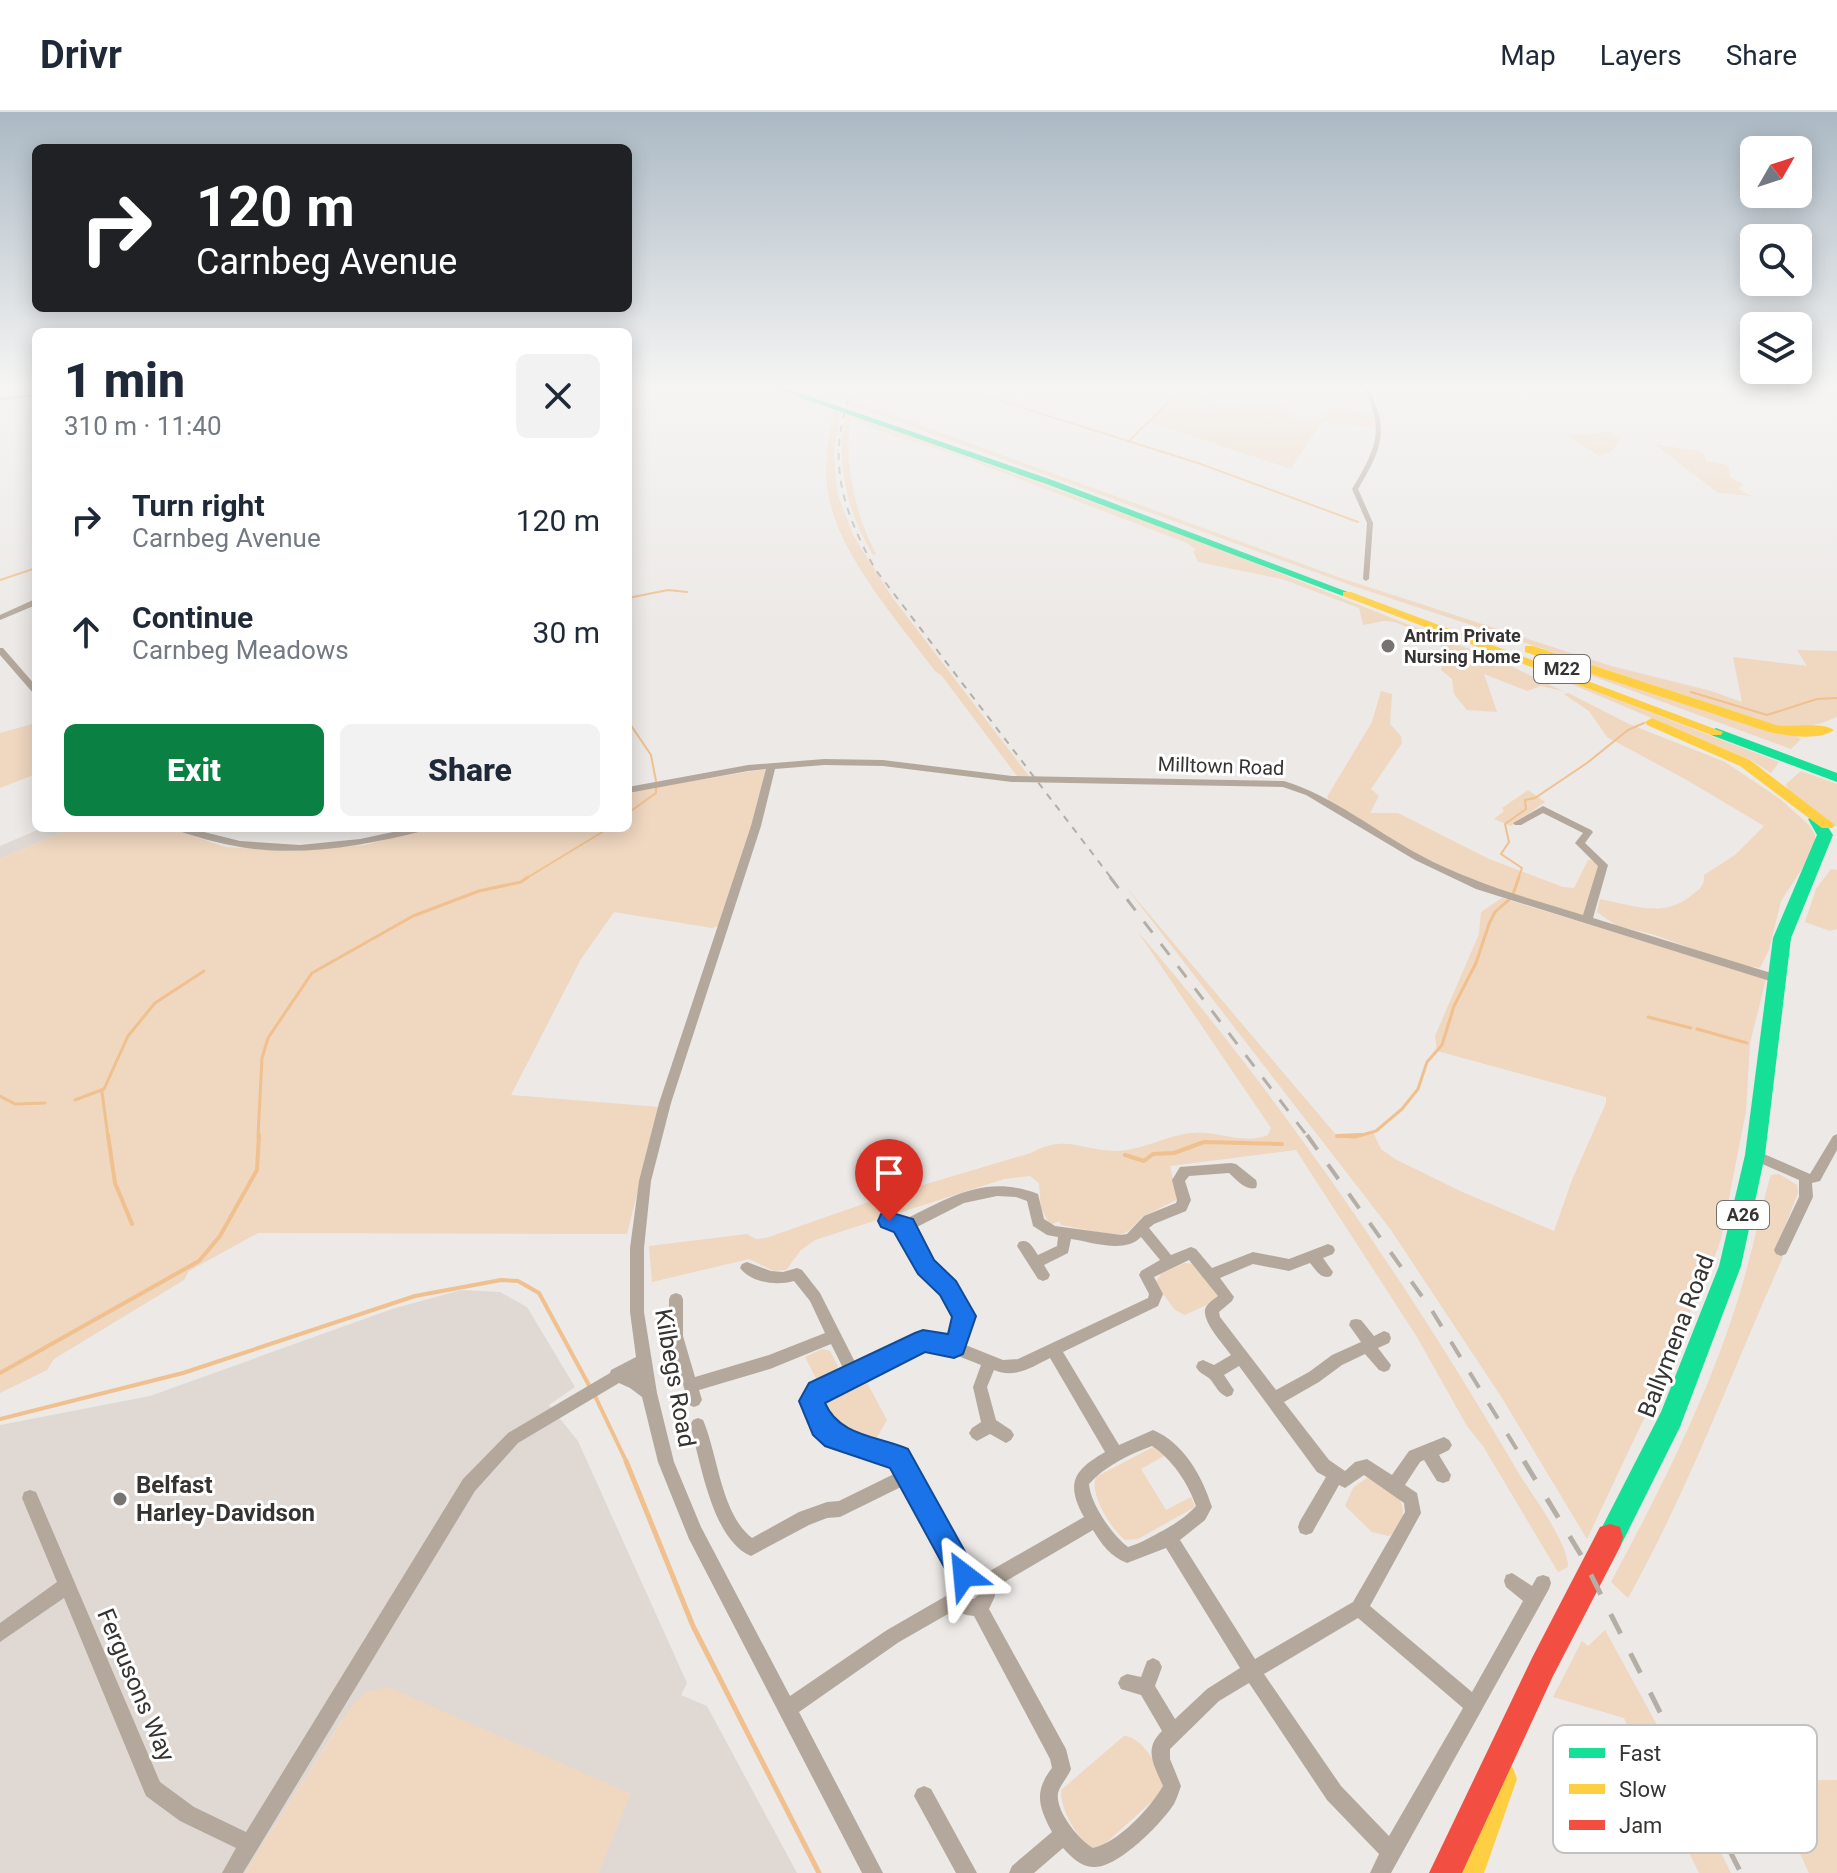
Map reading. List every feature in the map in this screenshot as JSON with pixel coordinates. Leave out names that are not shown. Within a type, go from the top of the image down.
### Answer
[{"type":"highway","name":"M22","points":[[1009,467],[1837,778]]},
{"type":"highway","name":"M22","points":[[1012,467],[1837,771]]},
{"type":"highway","points":[[1287,566],[1774,729],[1793,732],[1832,726]]},
{"type":"highway","points":[[1331,588],[1734,758],[1756,770],[1816,819],[1837,830]]},
{"type":"highway","points":[[1782,791],[1780,782],[1784,772],[1832,726]]},
{"type":"highway","name":"Ballymena Road","points":[[1445,1873],[1543,1666],[1671,1418],[1730,1266],[1755,1155],[1788,917],[1817,862],[1825,835],[1816,819]]},
{"type":"highway","points":[[1817,862],[1837,851]]},
{"type":"highway","name":"Ballymena Road","points":[[1468,1873],[1543,1666]]},
{"type":"street","points":[[1366,579],[1370,523],[1355,489],[1368,467]]},
{"type":"street","points":[[0,618],[32,604]]},
{"type":"street","points":[[0,650],[32,686]]},
{"type":"street","name":"Milltown Road","points":[[632,789],[771,765],[883,763],[1012,779],[1284,784],[1309,793],[1418,858],[1503,894],[1777,979]]},
{"type":"street","name":"Kilbegs Road","points":[[771,765],[753,837],[665,1103],[645,1181],[637,1248],[637,1312],[649,1393],[666,1462],[695,1533],[873,1873]]},
{"type":"street","points":[[1518,823],[1543,809],[1588,832],[1580,843],[1603,865],[1587,920]]},
{"type":"street","points":[[191,832],[235,845],[295,849],[356,845],[407,832]]},
{"type":"street","points":[[1755,1155],[1805,1178],[1815,1177],[1837,1139]]},
{"type":"street","points":[[889,1221],[905,1226],[962,1198],[997,1191],[1017,1192],[1033,1198],[1041,1227],[1121,1241],[1131,1238],[1155,1217],[1181,1207],[1184,1200],[1178,1180],[1185,1171],[1231,1168],[1251,1184]]},
{"type":"street","points":[[1781,1250],[1806,1197],[1805,1178]]},
{"type":"street","points":[[905,1226],[926,1267],[948,1288],[964,1316],[964,1324],[954,1347]]},
{"type":"street","points":[[1141,1227],[1169,1262]]},
{"type":"street","points":[[1024,1246],[1039,1269],[1063,1249],[1065,1232]]},
{"type":"street","points":[[1211,1275],[1253,1258],[1286,1265],[1328,1250]]},
{"type":"street","points":[[964,1575],[909,1475],[894,1455],[841,1440],[826,1432],[811,1401],[813,1396],[853,1373],[923,1341],[954,1347],[1003,1367],[1019,1366],[1153,1302],[1156,1294],[1146,1275],[1191,1253],[1227,1297],[1212,1310],[1212,1316],[1323,1466],[1335,1476],[1347,1479],[1367,1467],[1411,1499],[1414,1508],[1359,1608],[1213,1695],[1173,1732],[1160,1748],[1172,1791],[1161,1806],[1118,1847],[1102,1857],[1090,1858],[1078,1852],[1064,1834],[1049,1798],[1049,1789],[1062,1769],[1059,1756],[978,1606]]},
{"type":"street","points":[[1313,1256],[1326,1272]]},
{"type":"street","points":[[747,1268],[772,1279],[799,1270],[853,1373]]},
{"type":"street","points":[[676,1299],[676,1336],[692,1393],[834,1336]]},
{"type":"street","points":[[1356,1325],[1374,1343],[1384,1365]]},
{"type":"street","points":[[1273,1400],[1337,1360],[1374,1343]]},
{"type":"street","points":[[1053,1349],[1116,1455]]},
{"type":"street","points":[[1227,1390],[1208,1370],[1241,1357]]},
{"type":"street","points":[[232,1873],[469,1485],[513,1438],[643,1361]]},
{"type":"street","points":[[990,1362],[980,1387],[984,1429],[1006,1435]]},
{"type":"street","points":[[610,1378],[635,1383],[649,1393]]},
{"type":"street","points":[[698,1425],[710,1475],[723,1508],[736,1534],[744,1545],[751,1548],[805,1518],[840,1509],[909,1475]]},
{"type":"street","points":[[1148,1439],[1158,1439],[1168,1447],[1196,1487],[1204,1502],[1203,1512],[1168,1536],[1127,1555],[1112,1544],[1082,1493],[1082,1479],[1087,1472],[1116,1455],[1148,1439]]},
{"type":"street","points":[[1394,1486],[1415,1456],[1444,1445]]},
{"type":"street","points":[[1427,1451],[1443,1475]]},
{"type":"street","points":[[1306,1527],[1335,1476]]},
{"type":"street","name":"Fergusons Way","points":[[30,1498],[153,1789],[172,1806],[198,1821],[250,1844]]},
{"type":"street","points":[[986,1583],[1096,1519]]},
{"type":"street","points":[[1168,1536],[1327,1784],[1355,1818],[1391,1852]]},
{"type":"street","points":[[974,1573],[986,1583],[987,1594],[978,1606],[969,1608],[957,1599],[955,1588],[964,1575],[974,1573]]},
{"type":"street","points":[[1380,1873],[1539,1591],[1512,1581]]},
{"type":"street","points":[[0,1633],[68,1585]]},
{"type":"street","points":[[788,1709],[893,1636],[957,1599]]},
{"type":"street","points":[[1359,1608],[1474,1706]]},
{"type":"street","points":[[1146,1687],[1153,1667]]},
{"type":"street","points":[[1127,1683],[1146,1687],[1173,1732]]},
{"type":"street","points":[[924,1796],[967,1873]]},
{"type":"street","points":[[1019,1873],[1064,1834]]},
{"type":"shaded area","points":[[826,467],[835,467],[837,492],[853,535],[892,597],[1029,776],[1017,776],[873,589],[835,520]]},
{"type":"shaded area","points":[[850,467],[857,506],[876,554],[873,555],[856,522],[843,469]]},
{"type":"shaded area","points":[[989,467],[1202,542],[1504,663],[1563,691],[1541,686],[1527,691],[1484,674],[1497,712],[1467,710],[1454,694],[1452,679],[1441,670],[1443,653],[1439,640],[1395,622],[1363,625],[1359,608],[1282,579],[1198,562],[1193,551],[1196,550],[1187,543]]},
{"type":"shaded area","points":[[1024,467],[1036,467],[1341,578],[1611,666],[1742,702],[1733,657],[1807,666],[1797,650],[1837,651],[1837,717],[1803,727],[1768,723],[1356,587]]},
{"type":"shaded area","points":[[1684,467],[1729,467],[1731,478],[1744,484],[1738,489],[1752,496],[1718,493]]},
{"type":"shaded area","points":[[1527,652],[1796,736],[1801,739],[1791,749]]},
{"type":"shaded area","points":[[1517,661],[1779,762],[1771,773],[1751,760]]},
{"type":"shaded area","points":[[1381,691],[1392,694],[1390,724],[1401,736],[1402,743],[1371,789],[1379,796],[1370,813],[1398,813],[1489,859],[1563,887],[1574,888],[1588,860],[1598,861],[1599,873],[1584,917],[1482,885],[1411,851],[1329,801],[1327,797],[1372,722]]},
{"type":"shaded area","points":[[1568,693],[1629,724],[1725,762],[1780,799],[1810,826],[1815,835],[1815,849],[1781,901],[1769,950],[1760,968],[1732,963],[1652,934],[1617,926],[1597,912],[1600,899],[1648,908],[1670,907],[1681,902],[1700,889],[1704,875],[1735,855],[1764,826],[1607,737],[1589,711],[1564,694]]},
{"type":"shaded area","points":[[32,724],[32,776],[0,788],[0,733]]},
{"type":"shaded area","points":[[766,770],[758,806],[719,926],[712,928],[614,912],[581,959],[511,1095],[659,1107],[627,1234],[258,1233],[189,1271],[184,1280],[54,1359],[47,1370],[0,1393],[0,859],[63,832],[182,832],[225,847],[290,851],[365,845],[413,832],[632,832],[632,791]]},
{"type":"shaded area","points":[[1801,771],[1837,784],[1837,827],[1821,819],[1787,789],[1786,784]]},
{"type":"shaded area","points":[[1528,790],[1545,802],[1511,826],[1494,819],[1504,811],[1502,808]]},
{"type":"shaded area","points":[[33,832],[63,832],[0,859],[0,846]]},
{"type":"shaded area","points":[[1831,869],[1837,870],[1837,929],[1830,931],[1805,922],[1816,889]]},
{"type":"shaded area","points":[[1126,887],[1337,1136],[1355,1137],[1373,1132],[1381,1149],[1395,1159],[1554,1231],[1606,1097],[1437,1051],[1435,1036],[1479,934],[1481,912],[1502,898],[1766,979],[1750,1043],[1746,1111],[1721,1239],[1701,1294],[1678,1333],[1657,1391],[1587,1539],[1502,1398],[1391,1230]]},
{"type":"shaded area","points":[[1138,932],[1243,1061],[1389,1265],[1550,1521],[1563,1546],[1568,1567],[1558,1572],[1483,1446],[1467,1426],[1417,1337],[1296,1150],[1170,1166],[1178,1199],[1142,1217],[1119,1236],[1061,1225],[1059,1221],[1050,1225],[1041,1208],[1039,1183],[1030,1176],[1004,1179],[815,1240],[801,1250],[786,1270],[774,1271],[749,1259],[652,1282],[649,1246],[747,1234],[756,1239],[766,1238],[886,1196],[1043,1147],[1073,1144],[1115,1151],[1194,1133],[1250,1139],[1268,1135],[1271,1128]]},
{"type":"shaded area","points":[[1779,1174],[1797,1185],[1798,1193],[1776,1249],[1783,1257],[1671,1515],[1628,1598],[1611,1582],[1666,1476],[1714,1368],[1740,1293],[1771,1175]]},
{"type":"shaded area","points":[[1184,1263],[1193,1264],[1218,1295],[1217,1300],[1185,1315],[1175,1310],[1155,1283],[1161,1274]]},
{"type":"shaded area","points":[[461,1290],[500,1292],[527,1307],[575,1387],[549,1405],[578,1441],[687,1683],[681,1695],[707,1706],[797,1873],[598,1873],[630,1793],[342,1720],[245,1873],[0,1873],[0,1425],[150,1396],[392,1309]]},
{"type":"shaded area","points":[[822,1349],[830,1351],[838,1366],[834,1374],[818,1382],[805,1357]]},
{"type":"shaded area","points":[[864,1377],[887,1420],[873,1444],[837,1429],[829,1423],[821,1407],[822,1397]]},
{"type":"shaded area","points":[[1157,1445],[1164,1456],[1141,1469],[1166,1510],[1191,1497],[1195,1507],[1138,1539],[1125,1540],[1098,1502],[1096,1477]]},
{"type":"shaded area","points":[[1367,1478],[1387,1487],[1400,1501],[1402,1518],[1389,1536],[1372,1532],[1345,1506],[1353,1488]]},
{"type":"shaded area","points":[[1605,1630],[1657,1725],[1627,1725],[1624,1718],[1553,1697],[1582,1641],[1588,1646]]},
{"type":"shaded area","points":[[388,1687],[631,1794],[598,1873],[245,1873],[350,1708],[366,1692]]},
{"type":"shaded area","points":[[1124,1736],[1137,1741],[1149,1754],[1164,1784],[1158,1796],[1097,1851],[1084,1841],[1072,1825],[1061,1790]]},
{"type":"shaded area","points":[[1817,1780],[1837,1780],[1837,1873],[1809,1873],[1800,1853],[1817,1853]]},
{"type":"shaded area","points":[[1689,1853],[1721,1853],[1731,1873],[1699,1873]]},
{"type":"waterway","points":[[1209,467],[1358,522]]},
{"type":"waterway","points":[[0,580],[32,569]]},
{"type":"waterway","points":[[632,597],[668,590],[687,592]]},
{"type":"waterway","points":[[1691,692],[1767,715],[1817,699],[1837,698]]},
{"type":"waterway","points":[[1518,879],[1522,868],[1501,854],[1509,842],[1505,824],[1526,809],[1525,800],[1535,798],[1587,763],[1628,730],[1644,723]]},
{"type":"waterway","points":[[632,727],[651,755],[656,781]]},
{"type":"waterway","points":[[632,810],[656,793],[656,787]]},
{"type":"waterway","points":[[526,878],[602,832]]},
{"type":"waterway","points":[[1361,1135],[1337,1136],[1355,1137],[1376,1131],[1402,1109],[1418,1089],[1427,1062],[1442,1045],[1454,1006],[1476,963],[1489,924],[1495,912],[1512,897],[1519,877]]},
{"type":"waterway","points":[[258,1137],[262,1058],[268,1038],[312,973],[413,916],[479,891],[526,878]]},
{"type":"waterway","points":[[75,1100],[104,1089],[128,1036],[155,1003],[204,971]]},
{"type":"waterway","points":[[1648,1017],[1691,1028]]},
{"type":"waterway","points":[[1697,1029],[1747,1043]]},
{"type":"waterway","points":[[102,1092],[108,1137]]},
{"type":"waterway","points":[[0,1096],[15,1104],[45,1103]]},
{"type":"waterway","points":[[108,1135],[115,1183],[132,1224]]},
{"type":"waterway","points":[[0,1373],[199,1261],[220,1236],[257,1170],[259,1135]]},
{"type":"waterway","points":[[1125,1155],[1144,1161],[1153,1154],[1174,1153],[1204,1142],[1282,1144]]},
{"type":"waterway","points":[[0,1419],[183,1373],[415,1296],[501,1280],[518,1281],[539,1293],[591,1389]]},
{"type":"waterway","points":[[595,1396],[627,1463]]},
{"type":"waterway","points":[[626,1461],[693,1626],[819,1873]]},
{"type":"railway","points":[[839,467],[845,501],[875,569],[1112,879]]},
{"type":"railway","points":[[1110,877],[1308,1137]]},
{"type":"railway","points":[[1307,1135],[1431,1309],[1525,1463]]},
{"type":"railway","points":[[1524,1461],[1581,1555],[1667,1725]]},
{"type":"railway","points":[[1731,1853],[1741,1873]]},
{"type":"traffic: fast","points":[[1006,467],[1347,594]]},
{"type":"traffic: fast","points":[[1716,732],[1837,778]]},
{"type":"traffic: fast","points":[[1610,1537],[1671,1418],[1730,1266],[1755,1155],[1782,938],[1825,835],[1816,819]]},
{"type":"traffic: slow","points":[[1347,594],[1716,732]]},
{"type":"traffic: slow","points":[[1529,649],[1774,729],[1793,732],[1827,730]]},
{"type":"traffic: slow","points":[[1652,722],[1745,763],[1827,825]]},
{"type":"traffic: slow","points":[[1468,1873],[1502,1779]]},
{"type":"traffic: jam","points":[[1445,1873],[1543,1666],[1610,1537]]},
{"type":"place","name":"Antrim Private Nursing Home","points":[[1388,646]]},
{"type":"place","name":"Belfast Harley-Davidson","points":[[120,1499]]},
{"type":"route","points":[[889,1221],[905,1226],[926,1267],[948,1288],[964,1316],[961,1332],[954,1347],[923,1341],[853,1373],[818,1392],[811,1401],[826,1432],[841,1440],[899,1458],[964,1575]]}]
